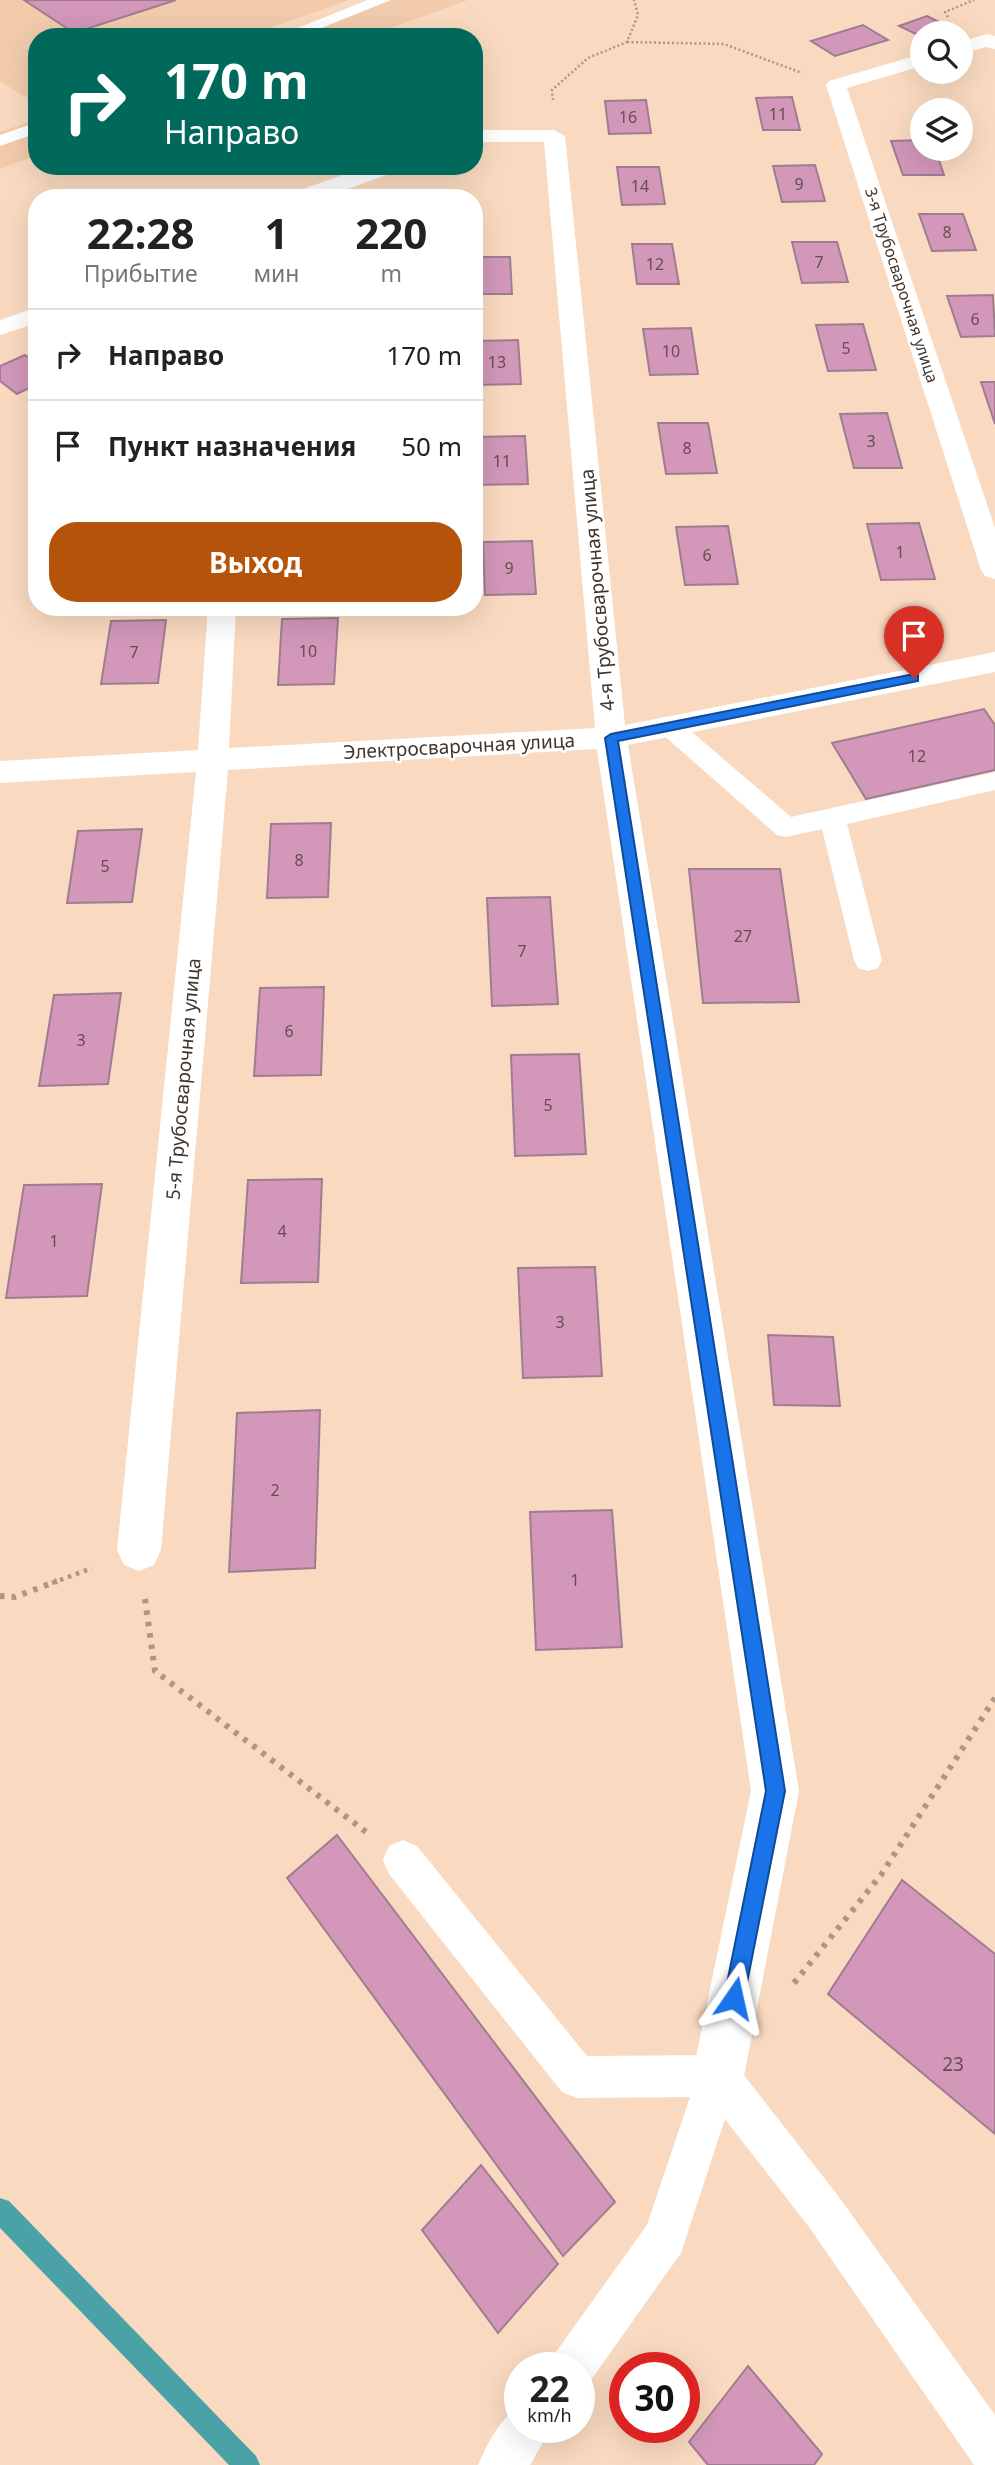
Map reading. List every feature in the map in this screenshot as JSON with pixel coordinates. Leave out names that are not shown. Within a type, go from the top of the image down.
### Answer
[{"type":"street","points":[[973,46],[991,42]]},
{"type":"street","points":[[836,85],[910,63]]},
{"type":"street","name":"3-я Трубосварочная улица","points":[[836,85],[995,570]]},
{"type":"street","points":[[483,136],[554,136]]},
{"type":"street","name":"4-я Трубосварочная улица","points":[[554,136],[611,738],[775,1791],[718,2076]]},
{"type":"street","points":[[325,189],[365,175]]},
{"type":"street","points":[[0,328],[28,317]]},
{"type":"street","name":"5-я Трубосварочная улица","points":[[139,1550],[213,760],[221,616]]},
{"type":"street","name":"Электросварочная улица","points":[[0,772],[611,738],[995,662]]},
{"type":"lane","points":[[307,28],[383,0]]},
{"type":"lane","points":[[0,141],[28,130]]},
{"type":"lane","points":[[669,726],[786,828],[995,781]]},
{"type":"lane","points":[[832,818],[868,960]]},
{"type":"lane","points":[[402,1860],[577,2077],[718,2076]]},
{"type":"lane","points":[[583,2352],[665,2237],[718,2076]]},
{"type":"lane","points":[[718,2076],[824,2212],[995,2455]]},
{"type":"lane","points":[[502,2465],[518,2443]]},
{"type":"path","points":[[627,42],[638,15],[634,0]]},
{"type":"path","points":[[554,136],[552,90],[588,58],[627,42],[724,44],[836,85]]},
{"type":"path","points":[[0,1596],[15,1597],[139,1550],[155,1671],[402,1860]]},
{"type":"path","points":[[787,1991],[880,1875],[995,1698]]},
{"type":"shaded area","points":[[0,0],[349,0],[270,28],[28,28],[28,98],[0,81]]},
{"type":"shaded area","points":[[377,0],[468,0],[391,28],[298,28]]},
{"type":"shaded area","points":[[28,122],[28,158],[0,169],[0,132]]},
{"type":"building","points":[[24,0],[176,0],[89,28],[66,28]]},
{"type":"building","points":[[927,16],[937,21],[913,21]]},
{"type":"building","points":[[910,22],[910,31],[899,26]]},
{"type":"building","points":[[863,25],[888,40],[835,56],[811,41]]},
{"type":"building","points":[[792,97],[800,130],[763,130],[756,98]]},
{"type":"building","points":[[646,100],[651,133],[609,134],[605,101]]},
{"type":"building","points":[[910,140],[910,161],[939,161],[944,175],[903,175],[891,141]]},
{"type":"building","points":[[815,165],[825,201],[782,202],[773,166]]},
{"type":"building","points":[[617,167],[659,167],[665,204],[622,205]]},
{"type":"building","points":[[919,214],[963,214],[976,250],[932,251]]},
{"type":"building","points":[[792,242],[837,242],[848,282],[802,283]]},
{"type":"building","points":[[632,244],[672,244],[679,284],[637,284]]},
{"type":"building","points":[[483,257],[510,257],[512,294],[483,294]]},
{"type":"building","points":[[993,295],[995,336],[961,337],[947,296]]},
{"type":"building","points":[[863,324],[876,370],[828,371],[816,325]]},
{"type":"building","points":[[691,328],[698,374],[650,375],[643,329]]},
{"type":"building","points":[[518,340],[521,384],[483,385],[483,341]]},
{"type":"building","points":[[25,355],[28,357],[28,388],[17,394],[0,381],[0,366]]},
{"type":"building","points":[[981,382],[995,382],[995,424]]},
{"type":"building","points":[[887,413],[902,468],[854,468],[840,414]]},
{"type":"building","points":[[658,423],[708,423],[717,473],[666,474]]},
{"type":"building","points":[[525,436],[528,484],[483,485],[483,437]]},
{"type":"building","points":[[919,523],[935,579],[881,580],[867,524]]},
{"type":"building","points":[[728,526],[738,584],[685,585],[676,527]]},
{"type":"building","points":[[532,541],[536,594],[485,595],[483,542]]},
{"type":"building","points":[[338,618],[334,684],[278,685],[282,619]]},
{"type":"building","points":[[166,620],[158,683],[101,684],[111,621]]},
{"type":"building","points":[[984,709],[995,725],[995,770],[866,799],[832,743]]},
{"type":"building","points":[[331,823],[328,897],[267,898],[271,824]]},
{"type":"building","points":[[142,829],[132,902],[67,903],[78,831]]},
{"type":"building","points":[[689,869],[780,869],[799,1002],[703,1003]]},
{"type":"building","points":[[550,897],[558,1004],[492,1006],[487,898]]},
{"type":"building","points":[[324,987],[321,1075],[254,1076],[260,988]]},
{"type":"building","points":[[121,993],[108,1084],[39,1086],[54,995]]},
{"type":"building","points":[[579,1054],[586,1154],[515,1156],[511,1055]]},
{"type":"building","points":[[322,1179],[318,1282],[241,1283],[248,1180]]},
{"type":"building","points":[[102,1184],[87,1296],[6,1298],[24,1185]]},
{"type":"building","points":[[595,1267],[602,1376],[523,1378],[518,1268]]},
{"type":"building","points":[[768,1335],[833,1337],[840,1406],[774,1405]]},
{"type":"building","points":[[320,1410],[315,1568],[229,1572],[237,1413]]},
{"type":"building","points":[[612,1510],[622,1647],[536,1650],[530,1512]]},
{"type":"building","points":[[337,1835],[615,2202],[563,2256],[287,1878]]},
{"type":"building","points":[[902,1880],[995,1954],[995,2134],[828,1994]]},
{"type":"building","points":[[481,2165],[558,2264],[498,2333],[422,2230]]},
{"type":"building","points":[[748,2366],[822,2454],[814,2465],[708,2465],[690,2443],[700,2443],[700,2428]]},
{"type":"waterway","points":[[0,2210],[247,2465]]},
{"type":"route","points":[[734,1998],[775,1791],[611,738],[914,678]]}]
